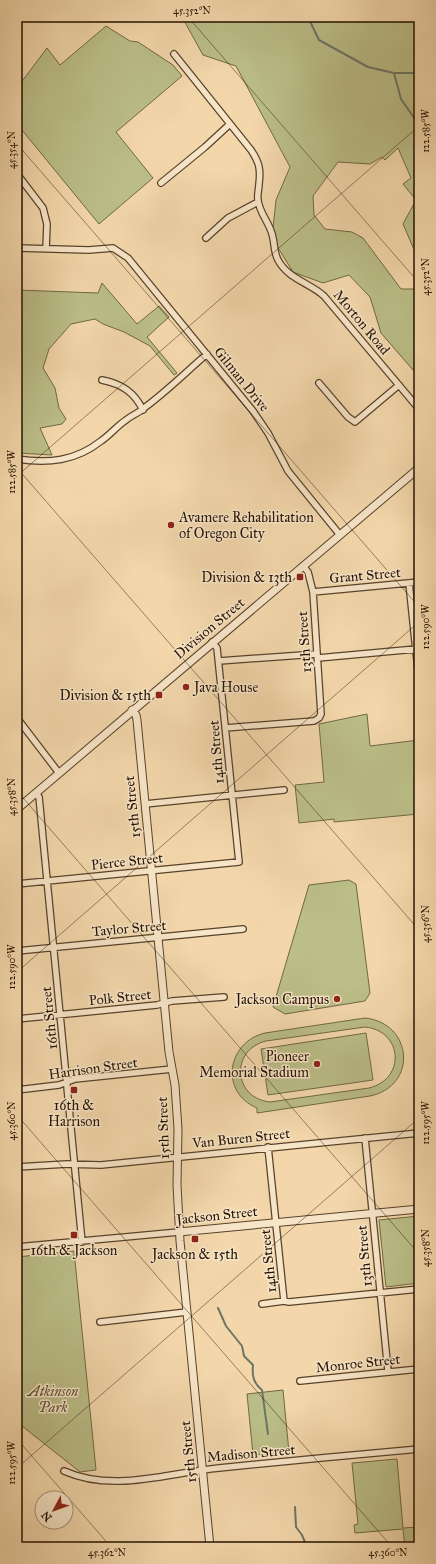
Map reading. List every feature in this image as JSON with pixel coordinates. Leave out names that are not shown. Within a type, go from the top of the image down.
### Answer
[{"type":"street","name":"Morton Road","points":[[174,54],[251,150],[259,164],[258,202],[260,210],[272,234],[276,254],[283,267],[289,274],[312,287],[324,296],[419,409]]},
{"type":"street","points":[[161,183],[205,147],[230,124]]},
{"type":"street","points":[[17,174],[43,208],[47,224],[46,248],[17,248]]},
{"type":"street","points":[[206,238],[228,218],[258,202]]},
{"type":"street","name":"Gilman Drive","points":[[46,248],[89,250],[113,248],[128,258],[260,421],[288,471],[340,535]]},
{"type":"street","points":[[17,459],[32,461],[58,461],[73,457],[97,444],[128,418],[143,410],[207,354]]},
{"type":"street","points":[[102,380],[116,383],[128,390],[134,395],[143,410]]},
{"type":"street","points":[[319,383],[348,417],[355,422],[399,385]]},
{"type":"street","name":"Division Street","points":[[17,809],[212,642],[419,468]]},
{"type":"street","name":"13th Street","points":[[226,728],[314,721],[319,718],[321,714],[313,592],[308,572],[303,566]]},
{"type":"street","name":"Grant Street","points":[[313,592],[419,582]]},
{"type":"street","points":[[409,583],[419,680]]},
{"type":"street","name":"14th Street","points":[[212,642],[217,648],[219,661],[239,862]]},
{"type":"street","points":[[219,661],[417,652]]},
{"type":"street","name":"15th Street","points":[[132,710],[136,715],[137,720],[164,1003],[178,1129],[177,1185],[179,1232],[210,1547]]},
{"type":"street","points":[[17,718],[59,773]]},
{"type":"street","points":[[145,804],[284,790]]},
{"type":"street","name":"16th Street","points":[[36,793],[39,797],[82,1242]]},
{"type":"street","name":"Pierce Street","points":[[17,884],[239,862]]},
{"type":"street","name":"Taylor Street","points":[[17,951],[243,929]]},
{"type":"street","name":"Polk Street","points":[[17,1019],[157,1006],[172,1001],[224,997]]},
{"type":"street","name":"Harrison Street","points":[[17,1090],[59,1085],[75,1080],[172,1070]]},
{"type":"street","name":"Van Buren Street","points":[[17,1167],[75,1164],[101,1165],[419,1132]]},
{"type":"street","name":"13th Street","points":[[365,1138],[388,1372]]},
{"type":"street","name":"14th Street","points":[[268,1147],[284,1301]]},
{"type":"street","name":"Jackson Street","points":[[17,1247],[419,1209]]},
{"type":"street","points":[[262,1304],[419,1289]]},
{"type":"street","points":[[100,1322],[187,1312]]},
{"type":"street","name":"Monroe Street","points":[[300,1381],[419,1368]]},
{"type":"street","name":"Madison Street","points":[[64,1471],[77,1477],[114,1482],[157,1478],[202,1470],[419,1449]]},
{"type":"green space","points":[[182,17],[419,17],[419,261],[403,224],[416,200],[403,184],[411,178],[398,148],[385,160],[382,157],[370,164],[338,162],[313,196],[314,215],[325,229],[352,232],[363,238],[401,289],[417,289],[419,285],[419,371],[413,370],[381,333],[370,297],[349,275],[323,283],[293,272],[272,238],[276,200],[290,167],[236,66],[203,55]]},
{"type":"green space","points":[[106,26],[130,41],[138,42],[173,65],[182,76],[116,132],[153,178],[99,224],[17,124],[17,88],[47,48],[60,65]]},
{"type":"green space","points":[[102,283],[137,324],[159,306],[169,317],[147,337],[177,373],[174,375],[150,346],[124,332],[103,324],[95,319],[71,324],[49,349],[43,368],[55,388],[59,408],[66,419],[62,424],[40,428],[52,455],[17,453],[17,290],[98,293]]},
{"type":"green space","points":[[367,714],[370,746],[419,740],[419,814],[334,822],[334,819],[299,823],[295,785],[324,782],[319,724]]},
{"type":"green space","points":[[349,880],[356,884],[370,993],[365,1001],[285,1014],[273,1007],[309,885]]},
{"type":"green space","points":[[365,1018],[381,1022],[393,1031],[400,1042],[404,1055],[402,1068],[396,1080],[386,1090],[370,1096],[257,1113],[257,1108],[245,1101],[237,1091],[233,1080],[232,1068],[236,1056],[242,1046],[252,1038],[265,1033]],"holes":[[[365,1027],[378,1030],[387,1037],[393,1046],[395,1056],[394,1066],[389,1075],[381,1083],[369,1088],[270,1102],[258,1099],[249,1092],[243,1083],[241,1073],[242,1063],[246,1054],[254,1046],[266,1041]]]},
{"type":"green space","points":[[366,1033],[373,1080],[268,1095],[261,1049]]},
{"type":"green space","points":[[419,1216],[419,1283],[386,1287],[379,1220]]},
{"type":"green space","name":"Atkinson Park","points":[[74,1251],[96,1470],[80,1472],[17,1422],[17,1257]]},
{"type":"green space","points":[[283,1390],[289,1452],[253,1455],[247,1394]]},
{"type":"green space","points":[[397,1459],[403,1528],[419,1527],[419,1547],[405,1547],[403,1529],[355,1533],[354,1525],[358,1524],[352,1463]]},
{"type":"waterway","points":[[308,17],[319,40],[368,67],[394,73],[419,73]]},
{"type":"waterway","points":[[394,73],[401,99],[419,125]]},
{"type":"waterway","points":[[218,1308],[226,1326],[242,1346],[244,1356],[253,1365],[254,1379],[262,1390],[268,1434]]},
{"type":"waterway","points":[[295,1507],[296,1527],[302,1535],[307,1547]]},
{"type":"place","name":"Avamere Rehabilitation of Oregon City","points":[[171,525]]},
{"type":"place","name":"Division & 13th","points":[[300,577]]},
{"type":"place","name":"Java House","points":[[186,687]]},
{"type":"place","name":"Division & 15th","points":[[159,695]]},
{"type":"place","name":"Jackson Campus","points":[[337,999]]},
{"type":"place","name":"Pioneer Memorial Stadium","points":[[317,1064]]},
{"type":"place","name":"16th & Harrison","points":[[74,1090]]},
{"type":"place","name":"16th & Jackson","points":[[74,1235]]},
{"type":"place","name":"Jackson & 15th","points":[[195,1239]]}]
